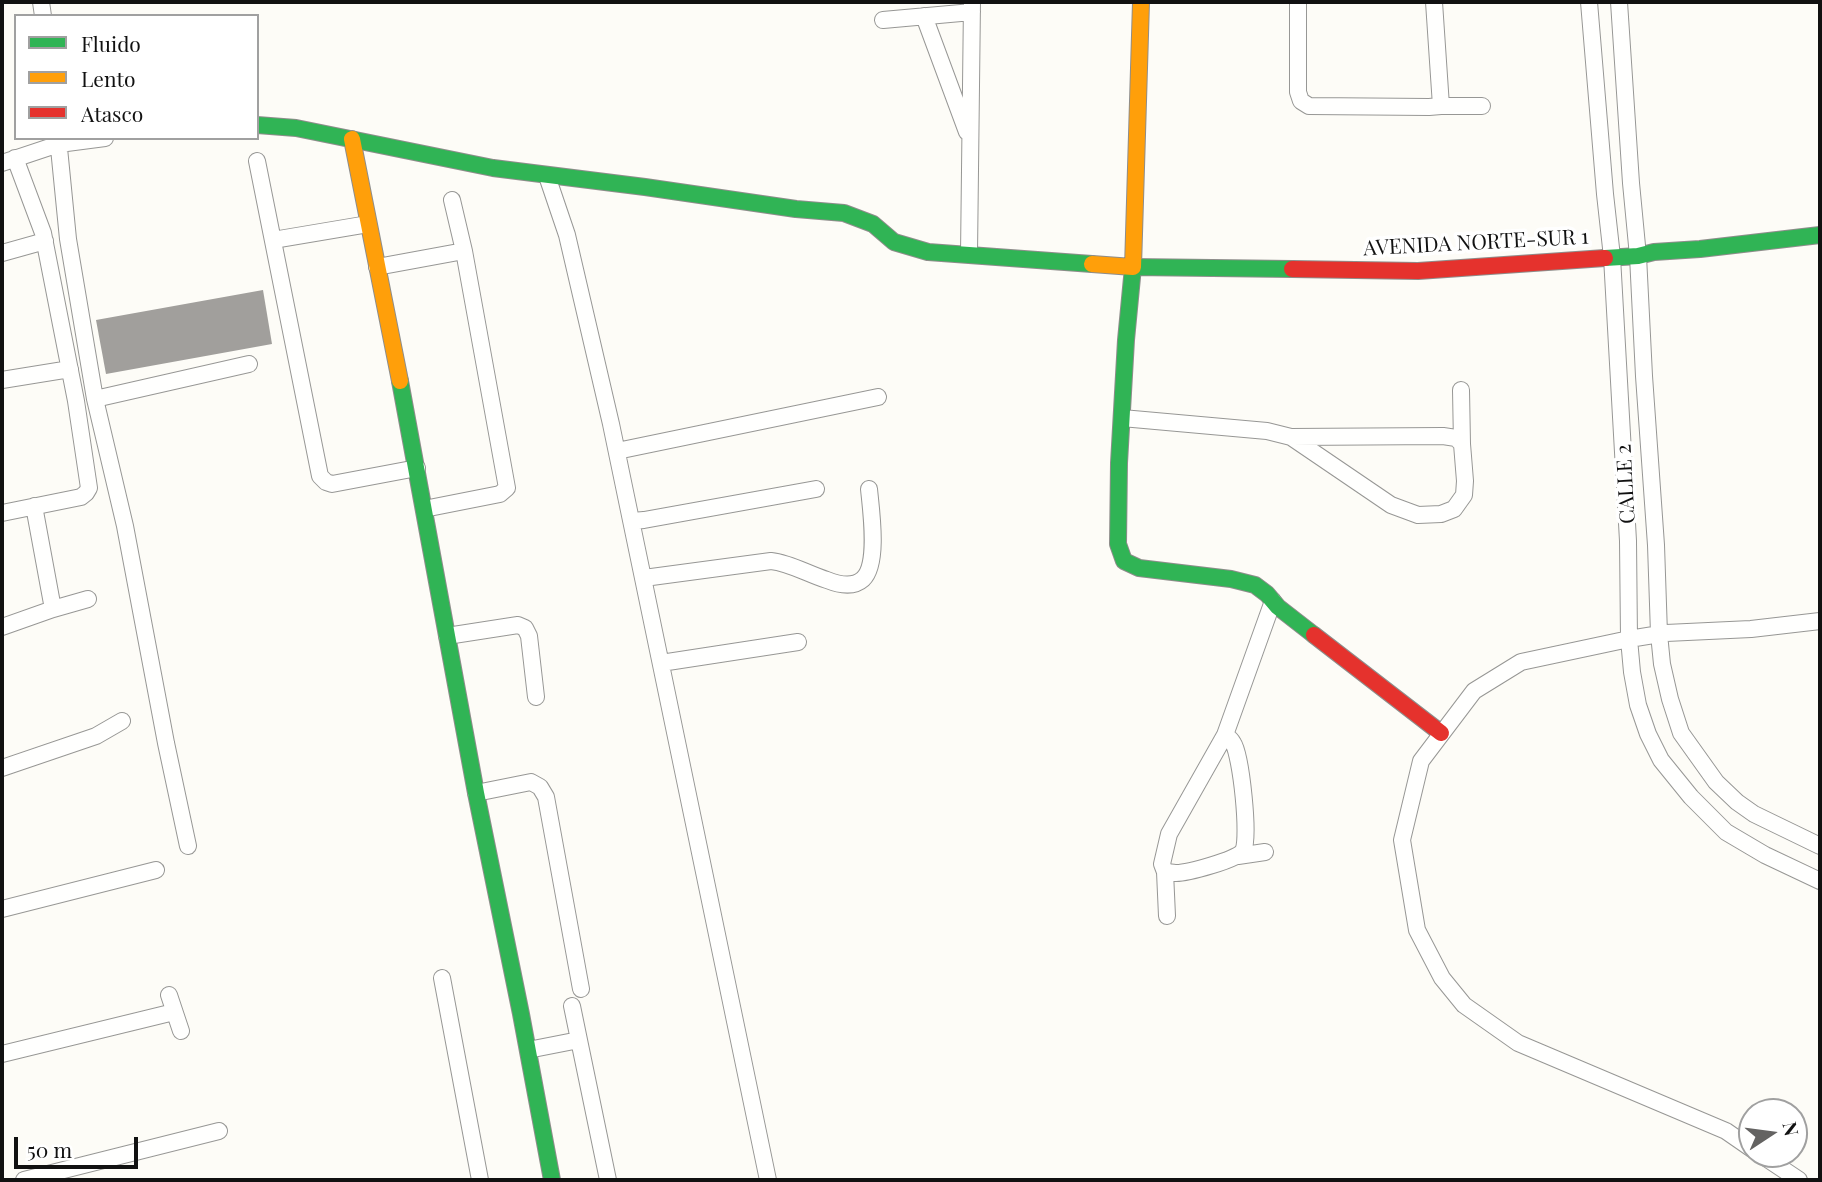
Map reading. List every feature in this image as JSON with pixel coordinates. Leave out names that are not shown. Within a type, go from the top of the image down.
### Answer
[{"type":"street","points":[[1141,2],[1133,267],[1119,463],[1118,544],[1124,561],[1139,568],[1231,579],[1255,585],[1278,607],[1441,733]]},
{"type":"street","points":[[1298,2],[1298,92],[1301,102],[1309,106],[1482,106]]},
{"type":"street","points":[[1434,2],[1441,106]]},
{"type":"street","name":"CALLE 2","points":[[1589,2],[1612,257],[1628,529],[1629,639],[1638,705],[1661,760],[1691,797],[1726,832],[1765,855],[1820,881]]},
{"type":"street","points":[[1619,2],[1638,256],[1659,634],[1670,699],[1681,733],[1716,782],[1754,814],[1820,846]]},
{"type":"street","points":[[883,20],[972,7],[970,254]]},
{"type":"street","points":[[924,16],[970,140]]},
{"type":"street","name":"AVENIDA NORTE-SUR 1","points":[[259,125],[296,128],[493,168],[796,209],[844,213],[873,224],[894,242],[928,252],[1133,267],[1418,271],[1638,256],[1654,252],[1820,235]]},
{"type":"street","points":[[352,139],[552,1180]]},
{"type":"street","points":[[2,513],[80,497],[86,494],[89,488],[45,241],[8,160],[59,141],[68,239],[95,399],[125,526],[188,846]]},
{"type":"street","points":[[257,161],[320,476],[332,484],[417,468]]},
{"type":"street","points":[[547,176],[567,234],[617,451],[768,1180]]},
{"type":"street","points":[[424,509],[500,494],[507,488],[464,251],[452,200]]},
{"type":"street","points":[[272,240],[368,223]]},
{"type":"street","points":[[2,253],[45,241]]},
{"type":"street","points":[[377,267],[464,251]]},
{"type":"street","points":[[95,399],[249,364]]},
{"type":"street","points":[[2,380],[69,369]]},
{"type":"street","points":[[1291,437],[1391,505],[1418,515],[1441,514],[1454,509],[1464,495],[1461,390]]},
{"type":"street","points":[[617,451],[878,397]]},
{"type":"street","points":[[1122,418],[1267,431],[1291,437],[1443,436],[1456,438],[1462,444]]},
{"type":"street","points":[[1337,469],[1335,452],[1346,436]]},
{"type":"street","points":[[632,521],[816,489]]},
{"type":"street","points":[[644,578],[771,561],[839,584],[858,582],[864,578],[869,568],[873,543],[869,489]]},
{"type":"street","points":[[34,506],[53,609]]},
{"type":"street","points":[[2,627],[88,599]]},
{"type":"street","points":[[1167,916],[1165,872],[1162,864],[1170,834],[1225,734],[1273,601]]},
{"type":"street","points":[[1738,1139],[1726,1131],[1518,1043],[1464,1005],[1442,978],[1417,930],[1402,840],[1421,761],[1474,691],[1521,662],[1659,634],[1751,629],[1820,621]]},
{"type":"street","points":[[447,636],[518,625],[525,628],[530,636],[536,697]]},
{"type":"street","points":[[661,663],[798,642]]},
{"type":"street","points":[[2,768],[96,736],[122,721]]},
{"type":"street","points":[[1225,734],[1234,744],[1244,798],[1244,849],[1238,856]]},
{"type":"street","points":[[476,793],[531,782],[540,787],[546,797],[580,989]]},
{"type":"street","points":[[1165,872],[1178,873],[1238,856],[1265,852]]},
{"type":"street","points":[[2,909],[156,870]]},
{"type":"street","points":[[442,978],[480,1180]]},
{"type":"street","points":[[169,995],[181,1031]]},
{"type":"street","points":[[572,1006],[608,1180]]},
{"type":"street","points":[[2,1054],[174,1012]]},
{"type":"street","points":[[528,1050],[579,1040]]},
{"type":"street","points":[[24,1180],[219,1131]]},
{"type":"street","points":[[1781,1168],[1799,1180]]},
{"type":"building","points":[[263,290],[272,344],[106,374],[96,320]]},
{"type":"traffic: fast","points":[[259,125],[296,128],[493,168],[796,209],[844,213],[873,224],[894,242],[928,252],[1092,264]]},
{"type":"traffic: fast","points":[[1605,258],[1820,235]]},
{"type":"traffic: fast","points":[[1292,269],[1133,267],[1119,463],[1118,544],[1124,561],[1139,568],[1231,579],[1255,585],[1314,635]]},
{"type":"traffic: fast","points":[[400,381],[476,793],[552,1180]]},
{"type":"traffic: slow","points":[[1092,264],[1133,267],[1141,2]]},
{"type":"traffic: slow","points":[[352,139],[400,381]]},
{"type":"traffic: jam","points":[[1292,269],[1418,271],[1605,258]]},
{"type":"traffic: jam","points":[[1314,635],[1441,733]]}]
